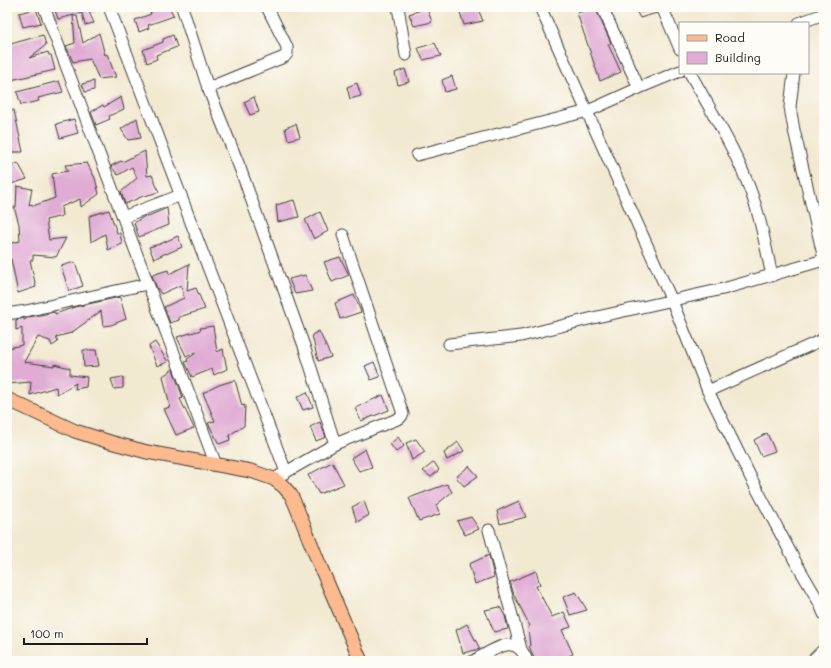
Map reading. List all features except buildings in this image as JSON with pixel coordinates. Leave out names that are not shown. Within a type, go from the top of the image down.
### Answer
[{"type":"main road","points":[[7,399],[74,431],[147,452],[251,471],[274,479],[287,491],[296,506],[361,661]]},
{"type":"street","points":[[44,7],[216,465]]},
{"type":"street","points":[[110,7],[286,472]]},
{"type":"street","points":[[182,7],[208,88],[224,132],[240,168],[304,346],[335,444]]},
{"type":"street","points":[[208,88],[284,57],[287,54],[287,47],[267,7]]},
{"type":"street","points":[[398,7],[406,55]]},
{"type":"street","points":[[540,7],[672,301],[708,391],[755,485],[821,601],[824,614]]},
{"type":"street","points":[[602,7],[639,88]]},
{"type":"street","points":[[662,7],[679,47]]},
{"type":"street","points":[[803,22],[824,14]]},
{"type":"street","points":[[417,155],[588,111],[679,71]]},
{"type":"street","points":[[691,74],[734,153],[745,178],[756,207],[772,276]]},
{"type":"street","points":[[449,344],[521,336],[597,316],[723,289],[772,276],[824,259],[790,107],[794,74]]},
{"type":"street","points":[[123,218],[181,195]]},
{"type":"street","points":[[274,479],[335,444],[400,418],[403,414],[343,236]]},
{"type":"street","points":[[7,314],[33,310],[147,284]]},
{"type":"street","points":[[708,391],[824,339]]},
{"type":"street","points":[[489,530],[521,649],[527,661]]},
{"type":"street","points":[[473,661],[487,658],[504,644],[514,644],[521,649]]},
{"type":"street","points":[[812,661],[824,649]]}]
